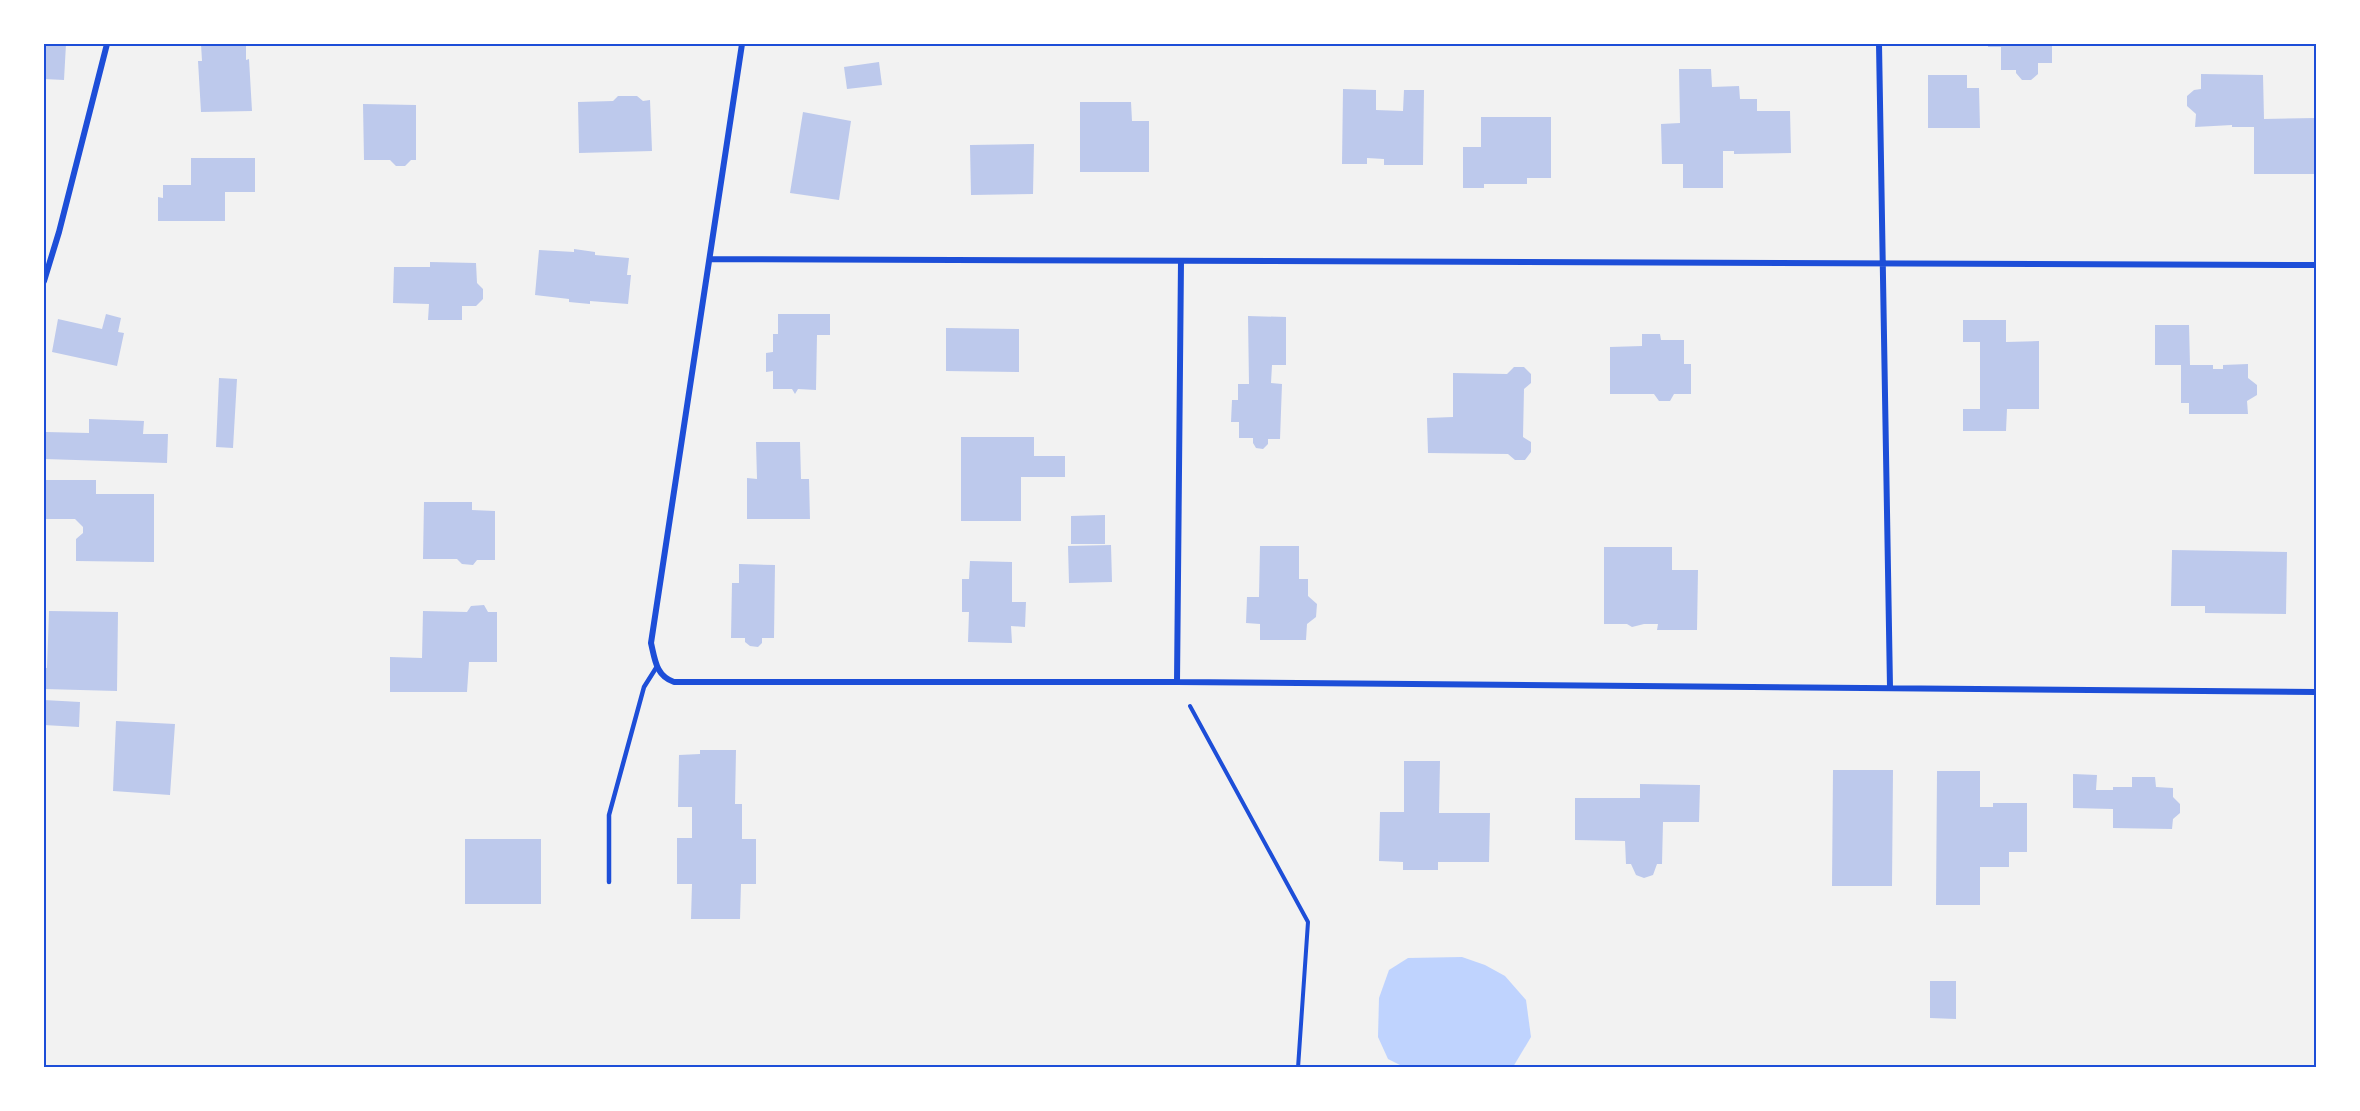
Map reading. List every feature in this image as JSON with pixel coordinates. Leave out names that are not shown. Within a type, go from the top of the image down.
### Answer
[{"type":"street","points":[[44,281],[59,232],[107,44]]},
{"type":"street","points":[[742,44],[651,643],[657,668],[666,679],[674,682],[1177,682],[1890,687],[2316,693]]},
{"type":"street","points":[[1880,44],[1890,687]]},
{"type":"street","points":[[710,259],[2316,264]]},
{"type":"street","points":[[1177,682],[1181,261]]},
{"type":"lane","points":[[609,882],[609,815],[644,687],[657,668]]},
{"type":"path","points":[[1177,682],[1308,922],[1298,1068]]},
{"type":"water","points":[[1462,957],[1485,965],[1505,976],[1526,1000],[1531,1037],[1513,1067],[1404,1067],[1388,1059],[1378,1037],[1379,998],[1389,970],[1408,958]]},
{"type":"building","points":[[44,44],[66,44],[64,80],[44,79]]},
{"type":"building","points":[[201,44],[246,44],[252,111],[201,112],[198,61],[202,61]]},
{"type":"building","points":[[1988,44],[2052,44],[2052,63],[2038,63],[2038,74],[2031,80],[2022,80],[2016,70],[2001,70],[2001,47],[1988,47]]},
{"type":"building","points":[[879,62],[882,85],[847,89],[844,67]]},
{"type":"building","points":[[1679,69],[1711,69],[1712,87],[1739,86],[1740,99],[1757,99],[1757,111],[1790,111],[1791,153],[1734,154],[1734,151],[1723,151],[1723,188],[1683,188],[1683,164],[1662,164],[1661,124],[1680,123]]},
{"type":"building","points":[[2201,74],[2263,75],[2264,119],[2316,118],[2316,174],[2254,174],[2254,127],[2232,127],[2232,125],[2195,127],[2196,114],[2187,106],[2187,96],[2194,90],[2201,89]]},
{"type":"building","points":[[1928,75],[1967,75],[1967,88],[1979,88],[1980,128],[1928,128]]},
{"type":"building","points":[[1343,89],[1376,90],[1376,110],[1403,111],[1404,90],[1424,90],[1423,165],[1384,165],[1384,159],[1367,158],[1367,164],[1342,164]]},
{"type":"building","points":[[618,96],[637,96],[643,101],[650,100],[652,151],[579,153],[578,102],[613,101]]},
{"type":"building","points":[[1080,102],[1131,102],[1132,121],[1149,121],[1149,172],[1080,172]]},
{"type":"building","points":[[363,104],[416,105],[416,160],[411,160],[405,166],[396,166],[390,160],[364,160]]},
{"type":"building","points":[[803,112],[851,121],[839,200],[790,193]]},
{"type":"building","points":[[1481,117],[1551,117],[1551,178],[1527,178],[1527,184],[1484,184],[1484,188],[1463,188],[1463,147],[1481,147]]},
{"type":"building","points":[[1034,144],[1033,194],[971,195],[970,145]]},
{"type":"building","points":[[191,158],[255,158],[255,192],[225,192],[225,221],[158,221],[158,197],[163,198],[163,185],[191,185]]},
{"type":"building","points":[[574,249],[595,252],[595,255],[629,258],[627,275],[631,275],[628,304],[569,302],[569,299],[535,295],[539,250],[574,252]]},
{"type":"building","points":[[430,262],[476,263],[477,283],[483,289],[483,299],[476,306],[462,306],[462,320],[428,320],[429,304],[393,303],[394,267],[430,267]]},
{"type":"building","points":[[106,314],[121,318],[118,332],[124,333],[117,366],[52,352],[58,319],[102,329]]},
{"type":"building","points":[[778,314],[830,314],[830,335],[817,335],[816,390],[798,389],[795,394],[792,389],[773,389],[773,371],[766,372],[766,353],[773,352],[773,334],[778,334]]},
{"type":"building","points":[[1248,316],[1286,317],[1286,365],[1272,365],[1271,383],[1282,384],[1280,439],[1268,439],[1268,444],[1263,449],[1256,448],[1253,438],[1239,438],[1239,422],[1231,422],[1232,400],[1238,400],[1238,384],[1249,384]]},
{"type":"building","points":[[1963,320],[2006,320],[2006,342],[2039,341],[2039,409],[2007,409],[2006,431],[1963,431],[1963,409],[1980,409],[1980,342],[1963,342]]},
{"type":"building","points":[[2155,325],[2189,325],[2190,365],[2213,365],[2213,369],[2223,369],[2223,365],[2248,364],[2248,378],[2257,385],[2257,395],[2247,401],[2248,414],[2189,414],[2189,403],[2181,403],[2181,365],[2155,365]]},
{"type":"building","points":[[946,328],[1019,329],[1019,372],[946,371]]},
{"type":"building","points":[[1642,334],[1660,334],[1661,340],[1684,340],[1684,364],[1691,364],[1691,394],[1674,394],[1670,401],[1659,401],[1654,394],[1610,394],[1610,347],[1642,346]]},
{"type":"building","points":[[1514,367],[1524,367],[1531,374],[1531,383],[1524,389],[1523,437],[1531,442],[1531,452],[1525,460],[1515,460],[1508,454],[1428,453],[1427,418],[1453,417],[1453,373],[1507,374]]},
{"type":"building","points":[[219,378],[237,379],[233,448],[216,447]]},
{"type":"building","points":[[89,419],[144,421],[143,434],[168,434],[167,463],[45,459],[46,432],[89,433]]},
{"type":"building","points":[[961,437],[1034,437],[1034,456],[1065,456],[1065,477],[1021,477],[1021,521],[961,521]]},
{"type":"building","points":[[756,442],[800,442],[801,479],[809,479],[810,519],[747,519],[747,478],[757,479]]},
{"type":"building","points":[[44,480],[96,480],[96,494],[154,494],[154,562],[76,561],[76,539],[83,533],[83,527],[75,519],[44,519]]},
{"type":"building","points":[[424,502],[472,502],[472,510],[495,511],[495,560],[477,560],[473,565],[462,564],[457,559],[423,559]]},
{"type":"building","points":[[1105,515],[1105,544],[1071,544],[1071,516]]},
{"type":"building","points":[[1111,545],[1112,582],[1069,583],[1068,546]]},
{"type":"building","points":[[1260,546],[1299,546],[1299,579],[1308,579],[1308,596],[1317,604],[1316,617],[1307,624],[1306,640],[1260,640],[1260,624],[1246,623],[1247,597],[1259,597]]},
{"type":"building","points":[[1604,547],[1672,547],[1672,570],[1698,570],[1697,630],[1657,630],[1658,624],[1632,627],[1627,624],[1604,624]]},
{"type":"building","points":[[2172,550],[2287,552],[2286,614],[2205,613],[2205,606],[2171,606]]},
{"type":"building","points":[[970,561],[1012,562],[1012,602],[1026,602],[1025,627],[1011,626],[1012,643],[968,642],[969,612],[962,612],[962,579],[969,579]]},
{"type":"building","points":[[739,564],[775,565],[774,638],[762,638],[762,643],[758,647],[750,646],[745,642],[745,638],[731,638],[732,583],[739,583]]},
{"type":"building","points":[[484,605],[488,612],[497,612],[497,662],[469,662],[467,692],[390,692],[390,657],[422,658],[423,611],[467,612],[471,606]]},
{"type":"building","points":[[49,611],[118,612],[117,691],[44,689]]},
{"type":"building","points":[[44,700],[80,702],[79,727],[44,725]]},
{"type":"building","points":[[116,721],[175,724],[170,795],[113,791]]},
{"type":"building","points":[[700,750],[736,750],[735,804],[742,804],[742,839],[756,839],[756,884],[741,884],[740,919],[691,919],[692,884],[677,884],[677,838],[692,838],[692,807],[678,807],[679,755],[700,754]]},
{"type":"building","points":[[1404,761],[1440,761],[1439,813],[1490,813],[1489,862],[1438,862],[1438,870],[1403,870],[1403,862],[1379,861],[1380,812],[1404,812]]},
{"type":"building","points":[[1833,770],[1893,770],[1892,886],[1832,886]]},
{"type":"building","points":[[1937,771],[1980,771],[1980,807],[1993,807],[1993,803],[2027,803],[2027,852],[2009,852],[2009,867],[1980,867],[1980,905],[1936,905]]},
{"type":"building","points":[[2073,774],[2097,775],[2096,790],[2132,787],[2132,777],[2155,777],[2156,787],[2173,788],[2173,797],[2180,804],[2180,813],[2173,819],[2172,829],[2113,828],[2113,809],[2073,808]]},
{"type":"building","points":[[1640,784],[1700,785],[1699,822],[1663,822],[1662,864],[1657,864],[1653,875],[1644,878],[1636,875],[1631,864],[1626,864],[1625,841],[1575,840],[1575,798],[1640,798]]},
{"type":"building","points":[[465,839],[541,839],[541,904],[465,904]]},
{"type":"building","points":[[1930,981],[1956,981],[1956,1019],[1930,1018]]}]
